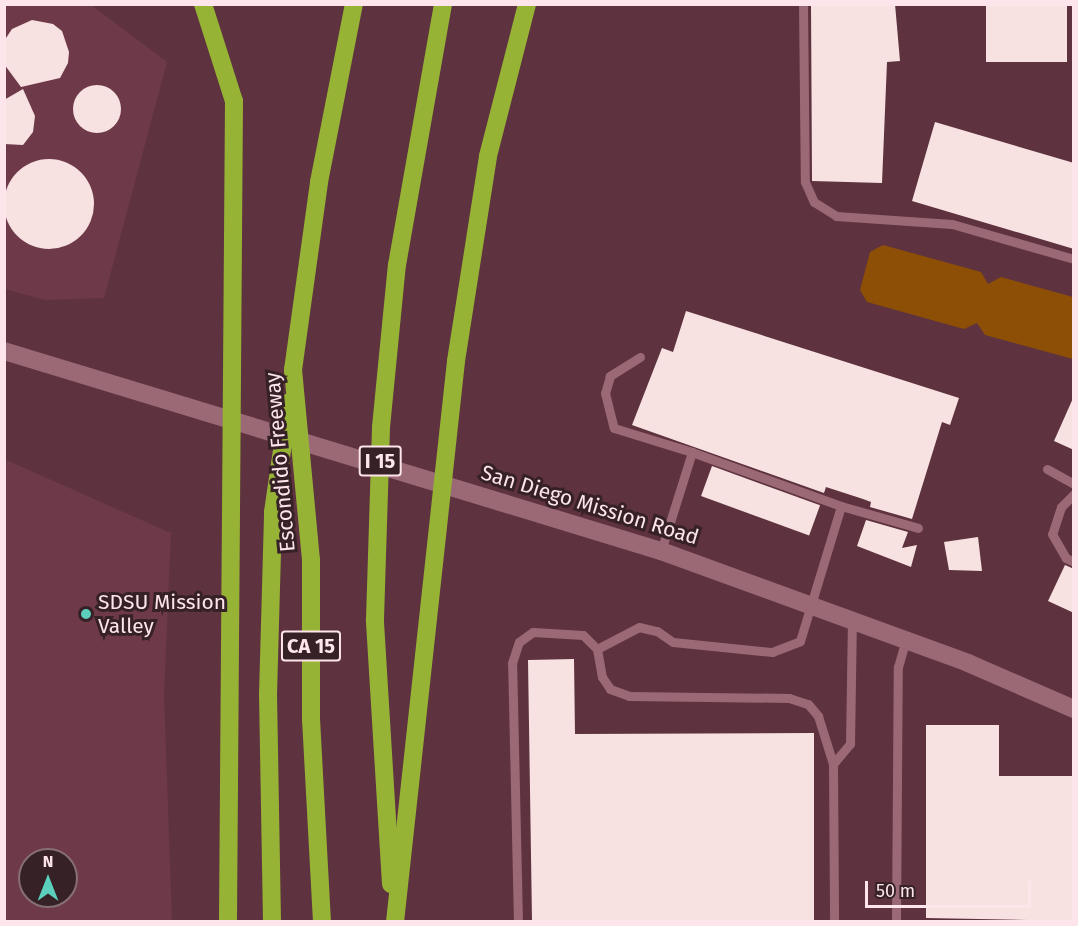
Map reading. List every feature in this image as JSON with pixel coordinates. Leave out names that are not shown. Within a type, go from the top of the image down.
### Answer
[{"type":"highway","points":[[203,4],[234,101],[228,921]]},
{"type":"highway","name":"Escondido Freeway","points":[[322,921],[311,720],[311,560],[293,370],[319,182],[354,4]]},
{"type":"highway","name":"I 15","points":[[394,921],[375,619],[381,428],[397,265],[442,4]]},
{"type":"highway","points":[[394,921],[456,361],[488,156],[527,4]]},
{"type":"highway","points":[[272,921],[268,695],[273,512],[293,370]]},
{"type":"main road","name":"San Diego Mission Road","points":[[4,351],[661,551],[852,618],[1074,709]]},
{"type":"main road","name":"San Diego Mission Road","points":[[4,362],[88,378]]},
{"type":"lane","points":[[803,4],[805,182],[814,202],[837,216],[952,224],[1074,259]]},
{"type":"lane","points":[[640,357],[610,376],[605,393],[614,428],[692,452],[842,506],[918,528]]},
{"type":"lane","points":[[661,551],[692,452]]},
{"type":"lane","points":[[1047,469],[1074,484]]},
{"type":"lane","points":[[1074,494],[1061,507],[1052,534],[1066,558],[1074,562]]},
{"type":"lane","points":[[597,649],[639,627],[657,631],[673,642],[772,652],[800,641],[810,602],[842,506]]},
{"type":"lane","points":[[833,764],[850,744],[852,618]]},
{"type":"lane","points":[[518,921],[512,663],[519,642],[533,632],[583,635],[597,649],[602,677],[610,689],[628,696],[789,698],[808,704],[818,716],[833,764],[834,921]]},
{"type":"lane","points":[[896,921],[898,667],[906,639]]},
{"type":"shaded area","points":[[4,5],[91,5],[167,62],[104,298],[45,300],[5,289]]},
{"type":"shaded area","points":[[883,245],[981,272],[988,284],[1001,277],[1073,297],[1073,359],[985,335],[977,323],[964,329],[867,302],[860,290],[870,252]]},
{"type":"shaded area","name":"SDSU Mission Valley","points":[[4,459],[171,533],[164,695],[172,921],[5,921]]},
{"type":"building","points":[[811,4],[895,4],[900,61],[887,62],[882,183],[812,181]]},
{"type":"building","points":[[986,4],[1067,4],[1067,62],[986,62]]},
{"type":"building","points":[[32,20],[53,24],[62,31],[69,52],[68,63],[60,78],[21,87],[4,64],[4,41],[12,29]]},
{"type":"building","points":[[92,85],[102,85],[114,92],[121,104],[121,114],[114,126],[102,133],[92,133],[77,122],[73,114],[73,104],[84,89]]},
{"type":"building","points":[[23,89],[35,116],[33,132],[23,145],[4,144],[4,100]]},
{"type":"building","points":[[935,122],[1074,163],[1074,249],[912,201]]},
{"type":"building","points":[[49,159],[66,162],[81,172],[91,187],[94,204],[91,221],[81,236],[66,246],[49,249],[32,246],[17,236],[7,221],[4,204],[7,187],[17,172],[32,162]]},
{"type":"building","points":[[686,311],[959,398],[950,425],[942,422],[912,519],[870,507],[871,502],[863,499],[826,487],[824,493],[632,425],[662,348],[673,352]]},
{"type":"building","points":[[1074,396],[1074,450],[1054,441]]},
{"type":"building","points":[[712,466],[820,505],[809,535],[701,496]]},
{"type":"building","points":[[866,520],[908,532],[902,548],[917,545],[911,567],[857,546]]},
{"type":"building","points":[[978,537],[982,571],[949,570],[944,542]]},
{"type":"building","points":[[1065,565],[1074,569],[1074,613],[1048,601]]},
{"type":"building","points":[[574,659],[575,734],[814,733],[814,921],[532,921],[528,660]]},
{"type":"building","points":[[926,725],[999,725],[999,776],[1074,776],[1074,921],[926,918]]},
{"type":"place","name":"SDSU Mission Valley","points":[[86,614]]}]
